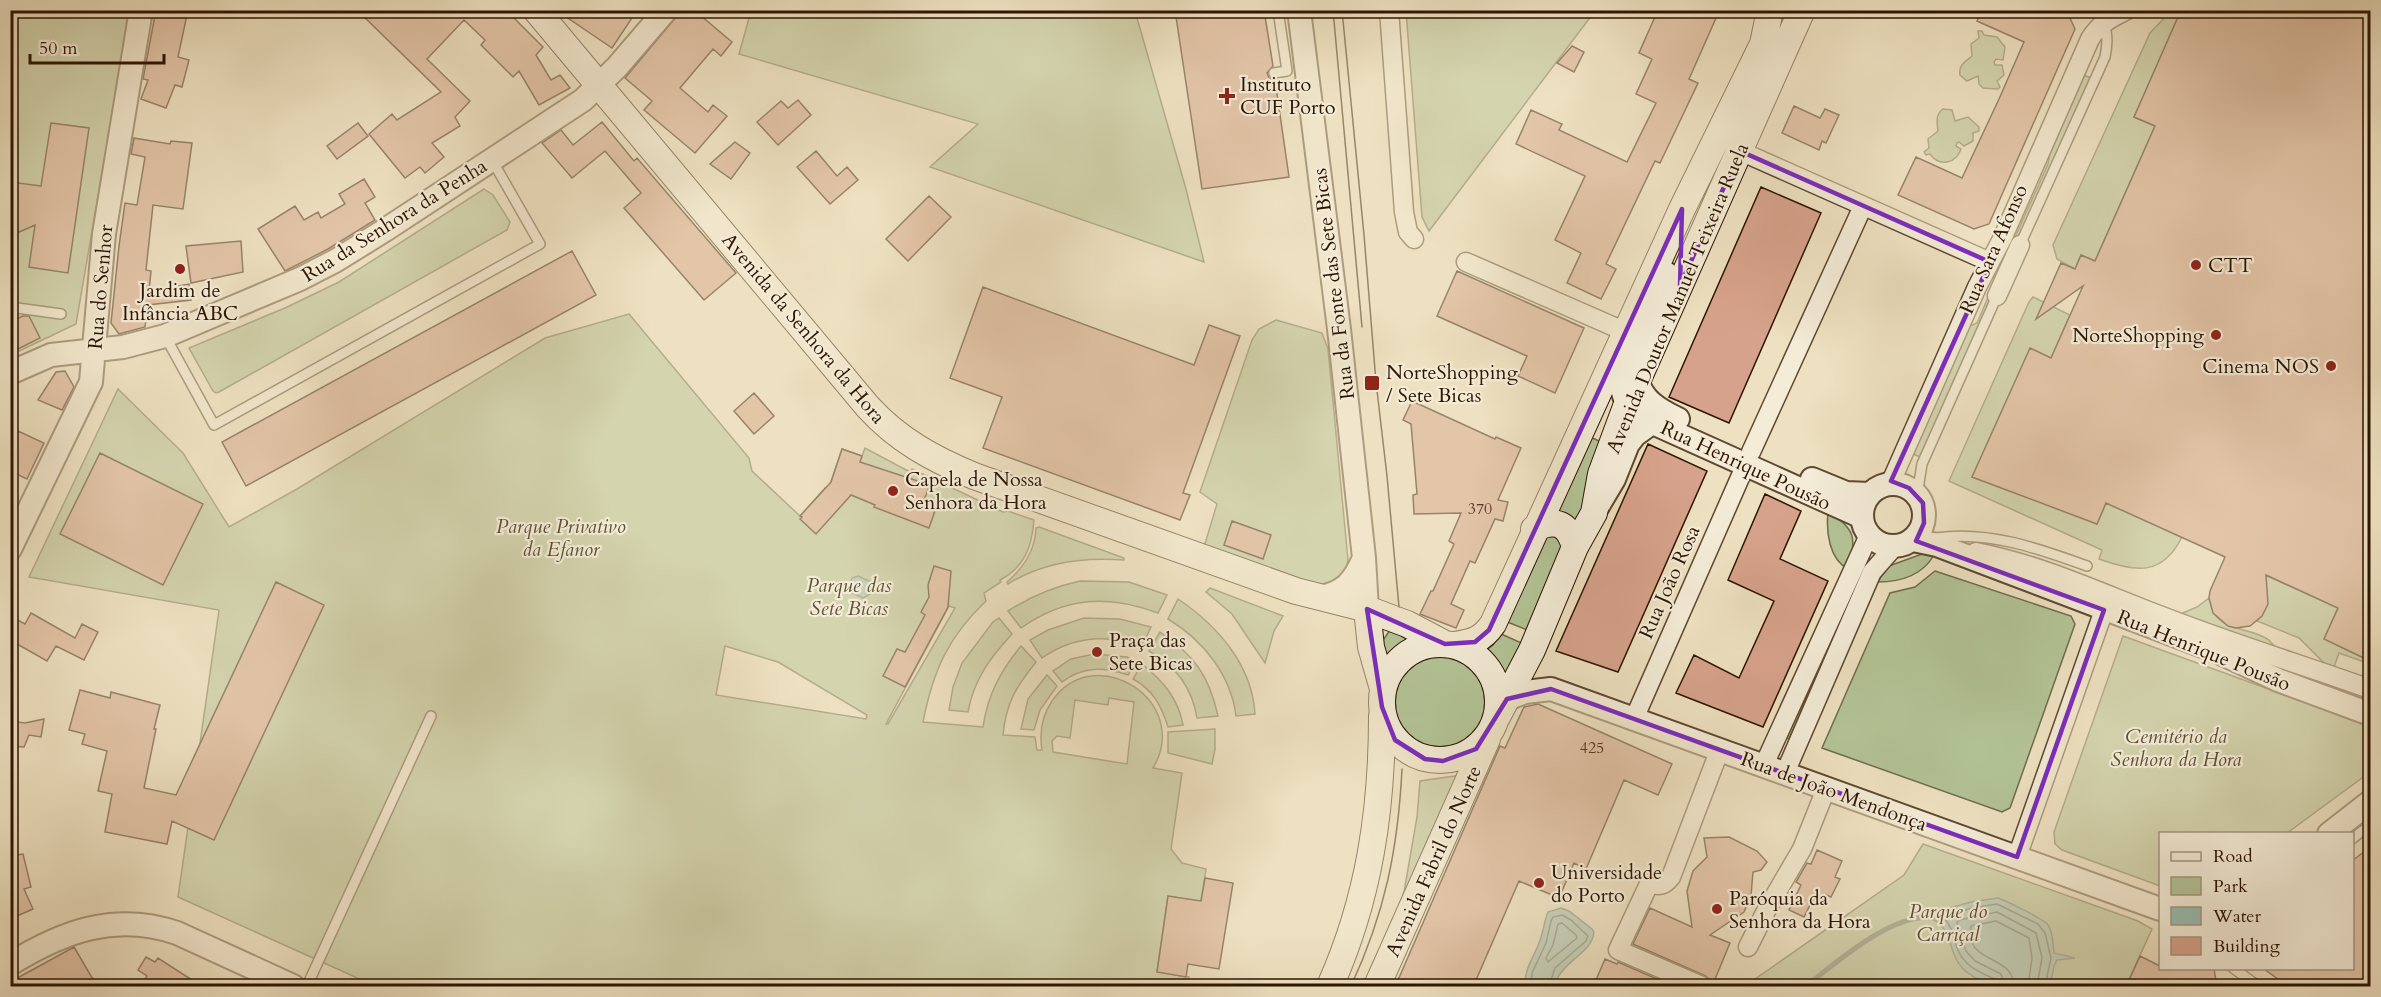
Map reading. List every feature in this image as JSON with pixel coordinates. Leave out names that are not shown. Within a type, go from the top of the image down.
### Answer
[{"type":"main road","name":"Avenida da Senhora da Hora","points":[[536,10],[868,407],[912,446],[974,476],[1318,597],[1343,610],[1368,619],[1407,624],[1450,644]]},
{"type":"main road","name":"Avenida Doutor Manuel Teixeira Ruela","points":[[1450,644],[1475,642],[1489,630],[1682,209],[1763,44],[1770,10]]},
{"type":"main road","points":[[1763,44],[1780,10]]},
{"type":"main road","name":"Avenida Doutor Manuel Teixeira Ruela","points":[[1498,717],[1532,650],[1575,547],[1594,513],[1601,474],[1627,404],[1802,10]]},
{"type":"main road","points":[[1534,529],[1553,522],[1560,525],[1567,530],[1575,547]]},
{"type":"main road","name":"Rua da Fonte das Sete Bicas","points":[[1368,619],[1382,698]]},
{"type":"main road","points":[[1330,987],[1348,940],[1373,848],[1380,783],[1382,698],[1389,673],[1400,659],[1431,644],[1450,644],[1468,651],[1483,663],[1494,678],[1499,697],[1498,717],[1476,749],[1461,758],[1443,761],[1425,759],[1409,752],[1395,740],[1386,724],[1382,698]]},
{"type":"main road","name":"Avenida Fabril do Norte","points":[[1377,987],[1498,717]]},
{"type":"street","name":"Rua do Senhor","points":[[10,549],[91,382],[105,223],[141,10]]},
{"type":"street","name":"Rua da Senhora da Penha","points":[[10,373],[51,355],[123,347],[165,336],[267,294],[335,261],[583,100],[599,86],[666,10]]},
{"type":"street","name":"Rua da Fonte das Sete Bicas","points":[[1299,10],[1340,329],[1364,558],[1368,619]]},
{"type":"street","points":[[1389,10],[1404,212],[1408,232],[1414,239]]},
{"type":"street","points":[[2098,16],[2127,10]]},
{"type":"street","name":"Rua Sara Afonso","points":[[1880,489],[2048,138],[2090,39],[2096,30],[2098,16]]},
{"type":"street","points":[[1740,151],[1990,262]]},
{"type":"street","name":"Rua João Rosa","points":[[1634,719],[1748,458],[1863,206]]},
{"type":"street","points":[[1627,404],[1621,394],[1622,382],[1680,239],[1682,209]]},
{"type":"street","name":"Rua Sara Afonso","points":[[1997,296],[2020,245]]},
{"type":"street","points":[[1466,262],[1626,332]]},
{"type":"street","name":"Rua Henrique Pousão","points":[[1637,380],[1648,400],[1661,411],[1865,526]]},
{"type":"street","name":"Rua Henrique Pousão","points":[[1627,404],[1653,422],[1838,490],[1880,489]]},
{"type":"street","points":[[1594,513],[1614,479],[1628,444],[1635,435],[1653,422]]},
{"type":"street","points":[[1775,769],[1872,572],[1903,543],[1920,532],[1925,513],[1917,495],[1900,484],[1880,489],[1862,508],[1865,526],[1876,541],[1903,543]]},
{"type":"street","points":[[1775,769],[1865,526]]},
{"type":"street","name":"Rua Henrique Pousão","points":[[1903,543],[1937,545],[2001,557],[2036,567],[2165,618],[2289,663],[2311,668],[2370,689]]},
{"type":"street","name":"Rua Henrique Pousão","points":[[1937,545],[2216,651],[2278,680],[2370,714]]},
{"type":"street","points":[[1318,597],[1335,594],[1346,587],[1353,580],[1364,558]]},
{"type":"street","points":[[2017,857],[2104,610]]},
{"type":"street","points":[[1532,650],[1535,666],[1551,689]]},
{"type":"street","name":"Rua de João Mendonça","points":[[1498,717],[1525,692],[1551,689],[2159,909]]},
{"type":"street","points":[[1702,987],[1618,950],[1648,884],[1660,886],[1671,877],[1720,749]]},
{"type":"street","points":[[1748,947],[1802,849],[1826,789]]},
{"type":"street","points":[[2332,832],[2370,802]]},
{"type":"street","points":[[10,964],[48,942],[68,934],[120,923],[160,928],[177,933],[293,987]]},
{"type":"lane","points":[[1274,73],[1287,72],[1278,10]]},
{"type":"lane","name":"Rua Sara Afonso","points":[[2020,245],[2105,57],[2108,36],[2098,16]]},
{"type":"lane","points":[[165,336],[214,425],[220,422],[540,244],[492,160]]},
{"type":"lane","name":"Rua Sara Afonso","points":[[1917,495],[1922,464],[1997,296]]},
{"type":"lane","points":[[10,307],[61,314]]},
{"type":"lane","points":[[1903,543],[1943,537],[1991,538],[2043,551],[2088,566]]},
{"type":"lane","points":[[307,987],[431,716]]},
{"type":"lane","points":[[2354,837],[2370,825]]},
{"type":"lane","points":[[2234,970],[2258,987]]},
{"type":"highlighted area","points":[[1740,151],[1990,262],[1891,481],[1909,488],[1923,503],[1924,523],[1916,541],[2104,610],[2017,857],[1551,689],[1507,699],[1476,749],[1443,761],[1425,759],[1395,740],[1382,707],[1367,609],[1445,644],[1475,642],[1489,630],[1682,209],[1680,286]]},
{"type":"green space","points":[[11,11],[130,11],[76,324],[11,355]]},
{"type":"green space","points":[[751,11],[1135,11],[1186,189],[1204,262],[930,167],[978,124],[739,54]]},
{"type":"green space","points":[[1406,11],[1595,11],[1429,231],[1422,217]]},
{"type":"green space","points":[[2171,11],[2181,11],[2134,117],[2155,126],[2095,261],[2081,255],[2075,269],[2057,259],[2053,245],[2150,33]]},
{"type":"green space","points":[[1978,31],[1982,31],[1984,35],[1997,37],[2005,47],[2003,60],[1996,59],[1994,62],[1995,65],[2002,65],[2004,75],[1997,81],[2000,87],[1998,89],[1983,88],[1979,84],[1978,76],[1967,81],[1960,75],[1961,66],[1972,56],[1971,44],[1979,38]]},
{"type":"green space","points":[[2081,74],[2091,78],[2016,243],[2013,242],[2048,164],[2052,139]]},
{"type":"green space","points":[[1943,109],[1952,110],[1955,121],[1968,117],[1979,127],[1979,131],[1973,133],[1973,141],[1964,146],[1957,143],[1956,146],[1961,149],[1959,154],[1947,162],[1938,161],[1924,152],[1929,148],[1928,139],[1938,131],[1938,116]]},
{"type":"green space","points":[[484,189],[493,195],[510,222],[507,230],[219,392],[213,391],[189,348],[285,308],[339,282]]},
{"type":"green space","points":[[1990,293],[1993,294],[1920,457],[1911,453],[1968,327],[1977,323]]},
{"type":"green space","points":[[2033,297],[2070,315],[2051,358],[2030,349],[1972,477],[2097,524],[2106,503],[2182,537],[2166,559],[2156,565],[2147,568],[2124,567],[2099,559],[2102,550],[1949,481]]},
{"type":"green space","points":[[629,314],[749,458],[752,471],[800,516],[825,488],[829,488],[842,449],[862,456],[865,448],[910,472],[912,469],[1003,512],[1008,511],[1034,520],[1026,555],[1016,569],[984,593],[986,601],[962,628],[944,656],[937,671],[923,722],[983,727],[988,704],[996,684],[1021,646],[1036,662],[1009,704],[1003,735],[1035,737],[1037,750],[1042,750],[1042,724],[1046,712],[1052,701],[1070,683],[1091,676],[1113,677],[1133,686],[1150,701],[1160,721],[1162,743],[1153,768],[1182,773],[1171,849],[1182,863],[1206,869],[1201,902],[1168,896],[1157,972],[1189,977],[1188,986],[375,986],[178,897],[219,610],[29,577],[118,389],[183,453],[229,527],[297,489],[545,338]],"holes":[[[949,606],[955,608],[886,724]],[[725,646],[778,662],[867,715],[866,719],[716,695]],[[1109,698],[1134,702],[1127,764],[1053,752],[1052,741],[1057,736],[1070,738],[1075,700],[1108,705]]]},
{"type":"green space","points":[[1276,320],[1322,333],[1328,349],[1348,560],[1341,576],[1317,588],[1204,547],[1217,504],[1200,492],[1252,340],[1259,329]]},
{"type":"green space","points":[[1588,436],[1608,445],[1576,532],[1552,519]]},
{"type":"green space","points":[[1828,512],[1844,524],[1852,536],[1848,569],[1837,559],[1830,544]]},
{"type":"green space","points":[[1039,527],[1124,558],[1124,560],[1094,559],[1064,563],[1035,571],[1008,584],[1007,582],[1028,558],[1036,528]]},
{"type":"green space","points":[[1558,537],[1563,542],[1532,632],[1505,621],[1545,538]]},
{"type":"green space","points":[[1922,554],[1934,555],[1916,573],[1894,581],[1877,582],[1889,566]]},
{"type":"green space","points":[[1935,571],[2071,616],[2075,624],[2010,808],[2002,812],[1822,748],[1890,593],[1915,587]]},
{"type":"green space","points":[[2265,575],[2338,608],[2324,639],[2370,661],[2370,664],[2339,653],[2334,667],[2325,664],[2299,638],[2257,621],[2266,605]]},
{"type":"green space","points":[[1080,581],[1129,582],[1167,595],[1158,613],[1122,603],[1087,602],[1054,610],[1021,628],[1008,611],[1042,593]]},
{"type":"green space","points":[[1210,588],[1283,616],[1274,631],[1265,663],[1232,614],[1206,592]]},
{"type":"green space","points":[[1852,588],[1855,589],[1789,739],[1785,737]]},
{"type":"green space","points":[[2209,598],[2212,610],[2218,618],[2233,627],[2269,640],[2278,652],[2178,615],[2197,607]]},
{"type":"green space","points":[[1178,599],[1206,621],[1230,648],[1247,679],[1255,714],[1236,716],[1228,686],[1213,660],[1193,637],[1168,619]]},
{"type":"green space","points":[[999,618],[1012,634],[984,670],[974,689],[968,712],[949,710],[953,687],[962,663],[993,622]]},
{"type":"green space","points":[[1084,618],[1120,619],[1151,627],[1142,646],[1116,640],[1091,639],[1066,645],[1042,658],[1030,640],[1048,630]]},
{"type":"green space","points":[[1394,624],[1410,638],[1401,643],[1386,659],[1377,649]]},
{"type":"green space","points":[[1160,632],[1191,658],[1205,677],[1218,716],[1197,718],[1187,687],[1181,678],[1167,663],[1149,651]]},
{"type":"green space","points":[[1499,633],[1526,645],[1505,678],[1496,662],[1484,652],[1493,645]]},
{"type":"green space","name":"Cemitério da Senhora da Hora","points":[[2123,636],[2370,726],[2370,772],[2288,832],[2159,832],[2159,886],[2062,850],[2055,844],[2054,832]]},
{"type":"green space","points":[[1094,654],[1127,657],[1136,661],[1128,675],[1102,669],[1078,673],[1062,682],[1053,671],[1071,659]]},
{"type":"green space","points":[[1440,655],[1458,659],[1474,669],[1484,685],[1488,703],[1484,721],[1474,737],[1458,747],[1440,751],[1422,747],[1406,737],[1396,721],[1392,703],[1396,685],[1406,669],[1422,659]]},
{"type":"green space","points":[[1142,664],[1169,691],[1181,715],[1183,725],[1168,727],[1155,699],[1146,688],[1133,679]]},
{"type":"green space","points":[[1047,675],[1057,686],[1040,710],[1034,730],[1021,729],[1028,699]]},
{"type":"green space","points":[[1215,729],[1212,764],[1168,753],[1168,732]]},
{"type":"green space","points":[[1462,775],[1380,966],[1404,892],[1417,817],[1420,781]]},
{"type":"green space","name":"Parque do Carriçal","points":[[1923,844],[2138,921],[2152,929],[2126,986],[1745,986],[1904,875]]},
{"type":"water","points":[[858,576],[873,583],[877,590],[863,598],[852,593],[849,586],[852,578]]},
{"type":"water","points":[[1998,898],[2045,922],[2051,931],[2054,953],[2075,958],[2057,960],[2050,986],[2008,987],[1977,979],[1960,966],[1940,924],[1920,916],[1971,902]]},
{"type":"water","points":[[1561,908],[1569,911],[1592,929],[1594,932],[1592,940],[1583,952],[1563,970],[1554,986],[1525,986],[1528,968],[1540,940],[1548,912]]},
{"type":"building","points":[[156,10],[188,10],[178,57],[189,60],[182,87],[175,85],[166,108],[141,99],[148,80],[143,79]]},
{"type":"building","points":[[357,10],[506,10],[543,47],[536,55],[551,80],[560,75],[570,88],[539,105],[519,71],[513,77],[481,45],[485,40],[464,20],[427,59],[470,101],[455,117],[460,126],[432,143],[444,157],[425,173],[420,167],[405,178],[369,134],[392,114],[397,120],[441,92]]},
{"type":"building","points":[[556,10],[620,10],[632,18],[612,48]]},
{"type":"building","points":[[682,10],[694,10],[732,42],[721,56],[713,49],[680,88],[708,112],[713,105],[727,116],[695,153],[644,110],[652,101],[625,78]]},
{"type":"building","name":"Instituto CUF Porto","points":[[1175,10],[1264,10],[1273,66],[1267,73],[1269,78],[1275,80],[1289,177],[1202,189]]},
{"type":"building","points":[[1658,10],[1699,10],[1716,18],[1689,79],[1698,83],[1660,163],[1655,161],[1606,264],[1616,269],[1601,299],[1567,283],[1581,253],[1555,240],[1585,176],[1516,144],[1531,110],[1562,124],[1559,130],[1627,162],[1656,103],[1636,94],[1652,59],[1639,53]]},
{"type":"building","points":[[1982,10],[2056,10],[2069,16],[2075,29],[1989,224],[1974,229],[1898,195],[1916,157],[1962,178],[1999,99],[2024,42],[1977,21]]},
{"type":"building","name":"NorteShopping","points":[[2181,10],[2370,10],[2370,661],[2324,639],[2338,608],[2266,575],[2268,604],[2262,616],[2250,626],[2236,628],[2228,626],[2213,613],[2209,598],[2225,557],[2106,503],[2097,524],[1972,477],[2030,348],[2051,358],[2083,286],[2036,319],[2061,263],[2075,269],[2081,255],[2095,261],[2155,126],[2134,117]]},
{"type":"building","points":[[1572,46],[1584,52],[1574,72],[1557,63]]},
{"type":"building","points":[[798,100],[811,115],[778,145],[757,122],[781,101],[788,108]]},
{"type":"building","points":[[1794,106],[1820,118],[1825,109],[1839,115],[1826,143],[1822,141],[1819,150],[1782,133]]},
{"type":"building","points":[[602,122],[634,161],[637,158],[736,273],[704,300],[624,208],[641,193],[605,151],[572,178],[542,143],[561,130],[573,145]]},
{"type":"building","points":[[51,123],[89,128],[68,273],[29,267],[35,225],[10,236],[10,182],[41,186]]},
{"type":"building","points":[[358,123],[368,136],[337,159],[327,146]]},
{"type":"building","points":[[134,138],[170,144],[171,141],[192,143],[183,209],[153,205],[146,270],[151,271],[149,291],[189,284],[191,300],[148,305],[145,327],[119,334],[111,323],[125,203],[137,205],[145,157],[131,154]]},
{"type":"building","points":[[735,142],[750,153],[731,179],[710,164]]},
{"type":"building","points":[[816,151],[837,176],[847,167],[858,180],[830,204],[797,167]]},
{"type":"building","points":[[364,179],[375,197],[365,203],[375,220],[328,249],[285,271],[258,229],[295,206],[304,220],[318,212],[321,218],[345,204],[339,194]]},
{"type":"building","points":[[1761,187],[1821,213],[1729,423],[1669,397]]},
{"type":"building","points":[[929,196],[951,217],[908,261],[886,239]]},
{"type":"building","points":[[241,241],[243,272],[191,283],[186,246]]},
{"type":"building","points":[[572,251],[596,295],[246,486],[222,442]]},
{"type":"building","points":[[1457,271],[1584,328],[1555,393],[1518,376],[1527,356],[1437,316]]},
{"type":"building","points":[[983,287],[1194,365],[1209,325],[1240,336],[1183,493],[1190,495],[1180,520],[983,448],[1002,397],[950,378]]},
{"type":"building","points":[[23,316],[29,316],[40,338],[10,353],[10,322]]},
{"type":"building","points":[[65,371],[74,387],[62,410],[38,400],[56,372]]},
{"type":"building","points":[[754,393],[774,416],[754,434],[734,411]]},
{"type":"building","points":[[1412,401],[1495,439],[1496,437],[1521,448],[1498,500],[1508,502],[1503,521],[1495,519],[1475,563],[1470,561],[1451,604],[1464,610],[1456,628],[1420,614],[1454,544],[1449,541],[1461,513],[1414,514],[1413,495],[1417,494],[1411,424],[1403,420]]},
{"type":"building","points":[[18,431],[44,443],[27,479],[10,471],[10,446]]},
{"type":"building","points":[[1648,444],[1707,471],[1618,672],[1556,651]]},
{"type":"building","points":[[842,449],[862,456],[860,462],[930,485],[924,500],[937,505],[929,528],[874,507],[875,505],[851,495],[816,534],[800,519],[802,517],[800,516],[831,482]]},
{"type":"building","points":[[100,453],[203,504],[163,585],[60,534]]},
{"type":"building","points":[[1765,494],[1801,511],[1780,559],[1828,581],[1763,727],[1676,693],[1694,655],[1739,678],[1774,601],[1728,580]]},
{"type":"building","points":[[1232,521],[1271,535],[1263,559],[1224,545]]},
{"type":"building","points":[[934,566],[951,571],[948,607],[905,687],[883,676],[897,649],[905,652],[925,615],[921,612],[929,597],[928,585]]},
{"type":"building","points":[[276,582],[324,605],[214,840],[172,821],[167,844],[105,832],[112,794],[98,791],[107,751],[82,744],[85,734],[69,730],[80,690],[110,698],[111,692],[160,705],[144,788],[176,795]]},
{"type":"building","points":[[31,613],[75,638],[82,624],[98,632],[84,660],[56,646],[47,661],[10,640],[10,616],[25,624]]},
{"type":"building","name":"Universidade do Porto","points":[[1538,704],[1672,764],[1658,795],[1624,780],[1586,869],[1574,863],[1559,898],[1519,881],[1473,987],[1395,987],[1500,746],[1505,748],[1524,707]]},
{"type":"building","points":[[44,719],[41,737],[29,735],[24,747],[10,746],[10,721],[25,723]]},
{"type":"building","name":"Paróquia da Senhora da Hora","points":[[1729,837],[1757,851],[1767,862],[1761,870],[1753,872],[1751,895],[1744,912],[1710,935],[1730,943],[1713,984],[1706,976],[1633,944],[1650,908],[1692,927],[1687,891],[1693,871],[1707,857],[1704,838]]},
{"type":"building","points":[[2370,847],[2370,987],[2289,987],[2265,970],[2354,970],[2354,859]]},
{"type":"building","points":[[1817,850],[1842,861],[1835,877],[1840,879],[1831,897],[1826,895],[1822,903],[1813,899],[1804,917],[1789,910],[1801,885],[1796,882],[1807,863],[1811,864]]},
{"type":"building","points":[[23,854],[31,887],[24,889],[33,909],[10,919],[10,856]]},
{"type":"building","points":[[1205,878],[1233,883],[1219,969],[1188,964],[1186,977],[1157,972],[1168,896],[1201,901]]},
{"type":"building","points":[[74,947],[94,981],[85,987],[10,987],[10,982]]},
{"type":"building","points":[[2140,956],[2159,966],[2159,970],[2214,970],[2217,987],[2126,987]]},
{"type":"building","points":[[146,957],[155,962],[158,958],[203,987],[140,987],[147,976],[138,970]]},
{"type":"building","points":[[1605,959],[1617,964],[1618,962],[1675,987],[1593,987]]},
{"type":"waterway","points":[[1806,986],[1849,952],[1883,931],[1917,918],[1933,918]]},
{"type":"tram line","points":[[1333,10],[1362,327]]},
{"type":"tram line","points":[[1342,10],[1399,607]]},
{"type":"tram line","points":[[1351,986],[1373,933],[1388,880],[1397,826],[1402,769]]},
{"type":"place","name":"Instituto CUF Porto","points":[[1227,96]]},
{"type":"place","name":"CTT","points":[[2196,265]]},
{"type":"place","name":"Jardim de Infância ABC","points":[[180,269]]},
{"type":"place","name":"NorteShopping","points":[[2216,335]]},
{"type":"place","name":"Cinema NOS","points":[[2331,366]]},
{"type":"place","name":"NorteShopping / Sete Bicas","points":[[1372,383]]},
{"type":"place","name":"Capela de Nossa Senhora da Hora","points":[[893,491]]},
{"type":"place","name":"Praça das Sete Bicas","points":[[1097,652]]},
{"type":"place","name":"Universidade do Porto","points":[[1539,883]]},
{"type":"place","name":"Paróquia da Senhora da Hora","points":[[1717,909]]},
{"type":"park label","name":"Parque Privativo da Efanor","points":[[561,538]]},
{"type":"park label","name":"Parque das Sete Bicas","points":[[849,596]]}]
